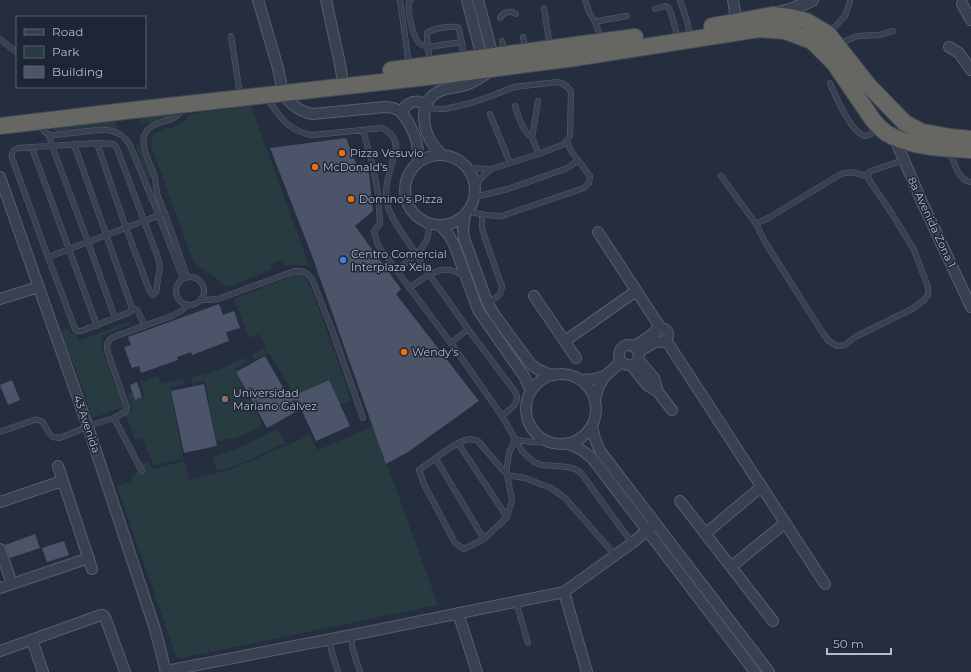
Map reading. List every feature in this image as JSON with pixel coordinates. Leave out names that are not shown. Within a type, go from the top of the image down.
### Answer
[{"type":"highway","points":[[0,117],[239,88],[281,88],[452,74],[525,45],[550,48],[682,31],[772,15],[806,21],[833,40],[869,86],[900,118],[902,128],[894,137]]},
{"type":"highway","points":[[0,126],[264,95],[281,88],[342,76],[495,56],[574,58],[759,29],[785,32],[812,41],[834,63],[872,120],[879,128],[894,137],[916,144],[950,150],[971,150]]},
{"type":"highway","points":[[879,128],[882,119],[890,113],[922,132],[971,139]]},
{"type":"street","points":[[258,0],[278,68],[281,88],[289,102],[297,109],[308,113],[318,114],[385,107],[401,112],[412,128],[416,139],[418,162]]},
{"type":"street","points":[[326,0],[342,76]]},
{"type":"street","points":[[467,0],[495,56]]},
{"type":"street","points":[[478,0],[495,56]]},
{"type":"street","points":[[733,0],[735,12],[734,21]]},
{"type":"street","points":[[772,15],[793,9],[812,0]]},
{"type":"street","points":[[962,4],[971,20]]},
{"type":"street","points":[[949,47],[959,53],[971,70]]},
{"type":"street","points":[[442,155],[428,136],[424,119],[426,105],[436,93],[442,90],[472,83],[495,56]]},
{"type":"street","points":[[401,112],[404,107],[412,102],[422,102],[426,105]]},
{"type":"street","name":"8a Avenida Zona 1","points":[[894,137],[922,202],[971,307]]},
{"type":"street","points":[[467,213],[458,220],[449,224],[440,225],[428,223],[417,217],[409,207],[404,195],[405,183],[410,171],[418,162],[430,156],[442,155],[456,158],[468,168],[473,177],[475,192],[471,206],[467,213],[463,230],[464,238],[488,304],[496,318],[530,363],[537,369],[546,373],[568,375],[581,380],[590,388],[595,399],[596,413],[592,426],[586,434],[578,440],[568,444]]},
{"type":"street","name":"43 Avenida","points":[[0,178],[88,427],[155,629],[166,671]]},
{"type":"street","points":[[440,225],[454,244],[478,310],[524,376],[531,391]]},
{"type":"street","points":[[598,232],[636,290],[659,335],[825,584]]},
{"type":"street","points":[[0,298],[38,287]]},
{"type":"street","points":[[565,341],[636,290]]},
{"type":"street","points":[[534,296],[576,358]]},
{"type":"street","points":[[659,335],[635,356],[628,365],[621,362],[619,355],[621,349],[627,346],[635,356],[654,378],[658,392],[672,410]]},
{"type":"street","points":[[595,399],[599,386],[605,376],[621,362]]},
{"type":"street","points":[[555,375],[541,380],[531,391],[526,404],[527,418],[532,430],[548,442],[555,444],[568,444],[577,447],[585,451],[592,458],[755,672]]},
{"type":"street","points":[[581,380],[605,376]]},
{"type":"street","points":[[592,426],[600,451],[769,672]]},
{"type":"street","points":[[58,466],[92,569]]},
{"type":"street","points":[[0,502],[62,481]]},
{"type":"street","points":[[705,534],[761,487]]},
{"type":"street","points":[[680,501],[773,621]]},
{"type":"street","points":[[731,567],[785,523]]},
{"type":"street","points":[[166,671],[564,592],[632,543],[655,524]]},
{"type":"street","points":[[0,549],[12,584]]},
{"type":"street","points":[[0,588],[89,558]]},
{"type":"street","points":[[564,592],[587,672]]},
{"type":"street","points":[[458,613],[477,672]]},
{"type":"street","points":[[0,651],[103,615],[125,672]]},
{"type":"street","points":[[32,640],[43,672]]},
{"type":"lane","points":[[400,0],[409,68]]},
{"type":"lane","points":[[411,0],[408,7],[416,39],[419,43],[423,46],[428,46],[462,42]]},
{"type":"lane","points":[[585,0],[599,32],[599,42]]},
{"type":"lane","points":[[655,9],[665,6],[668,7],[682,31],[688,21],[680,0]]},
{"type":"lane","points":[[833,40],[850,2]]},
{"type":"lane","points":[[544,8],[550,48]]},
{"type":"lane","points":[[500,18],[504,13],[514,12],[516,14]]},
{"type":"lane","points":[[595,22],[627,16]]},
{"type":"lane","points":[[430,65],[427,33],[432,29],[448,27],[459,28],[465,60]]},
{"type":"lane","points":[[833,40],[857,36],[879,35],[893,31]]},
{"type":"lane","points":[[231,36],[239,88]]},
{"type":"lane","points":[[0,39],[16,52]]},
{"type":"lane","points":[[426,105],[430,108],[445,109],[471,103],[514,87],[554,82],[567,86],[571,92],[570,136],[567,141],[539,154],[491,169],[468,168]]},
{"type":"lane","points":[[830,83],[844,114],[852,126],[860,134],[869,136],[879,128]]},
{"type":"lane","points":[[264,95],[286,123],[299,132],[313,135],[382,128],[390,132],[395,139],[396,148],[387,182],[386,195],[388,207],[393,219],[429,274],[517,395],[516,404],[502,416]]},
{"type":"lane","points":[[532,138],[538,101]]},
{"type":"lane","points":[[162,214],[155,178],[144,147],[144,137],[149,127],[177,117],[181,113],[183,104]]},
{"type":"lane","points":[[515,106],[524,129],[532,138],[539,154]]},
{"type":"lane","points":[[490,114],[510,163]]},
{"type":"lane","points":[[39,121],[45,133],[50,135],[99,129],[112,131],[125,138],[130,145],[162,214],[185,277]]},
{"type":"lane","points":[[363,130],[373,166],[378,194],[380,224],[374,231],[379,247],[502,416],[522,451],[534,462],[542,465],[573,468],[581,473],[632,543]]},
{"type":"lane","points":[[50,135],[52,146],[116,318]]},
{"type":"lane","points":[[467,213],[502,216],[584,188],[589,183],[590,176],[571,151],[567,141]]},
{"type":"lane","points":[[96,143],[126,228],[150,292],[153,295],[156,292],[160,266],[116,146],[113,144],[96,143],[18,148],[13,150],[11,154],[75,329],[81,331],[96,326],[128,313],[132,308]]},
{"type":"lane","points":[[74,144],[132,308],[137,310],[145,326]]},
{"type":"lane","points":[[32,148],[96,326]]},
{"type":"lane","points":[[950,150],[960,176],[966,181],[971,182]]},
{"type":"lane","points":[[491,169],[481,178],[475,192],[508,189],[565,169],[578,160]]},
{"type":"lane","points":[[721,176],[756,224],[765,242],[824,334],[837,346],[845,345],[856,337],[912,308],[923,301],[928,295],[928,287],[914,250],[891,212],[868,180],[868,173],[904,160]]},
{"type":"lane","points":[[756,224],[846,172],[853,172],[868,177]]},
{"type":"lane","points":[[48,257],[162,214]]},
{"type":"lane","points":[[482,215],[482,228],[502,286],[500,294],[488,304]]},
{"type":"lane","points":[[397,272],[422,248],[428,239],[428,223]]},
{"type":"lane","points":[[201,299],[218,299],[295,271],[306,273],[313,281],[326,313],[363,418]]},
{"type":"lane","points":[[409,288],[435,271],[455,271],[466,278]]},
{"type":"lane","points":[[0,432],[38,419],[42,421],[50,434],[54,437],[60,438],[114,418],[125,412],[127,408],[106,348],[107,343],[113,337],[172,316],[188,305],[195,304],[204,295],[204,290],[200,281],[192,276],[185,277],[177,284],[176,289],[177,298],[188,305]]},
{"type":"lane","points":[[451,344],[468,329]]},
{"type":"lane","points":[[114,418],[142,472]]},
{"type":"lane","points":[[515,439],[509,453],[507,466],[507,475],[512,500],[507,517],[484,539],[464,548],[455,543],[424,484],[420,470],[458,443],[469,439],[474,439],[507,475],[525,478],[551,488],[565,498],[614,555]]},
{"type":"lane","points":[[515,439],[526,442],[548,442]]},
{"type":"lane","points":[[458,443],[507,517]]},
{"type":"lane","points":[[436,458],[484,539]]},
{"type":"lane","points":[[516,602],[528,643]]},
{"type":"lane","points":[[352,635],[352,647],[360,672]]},
{"type":"lane","points":[[329,639],[338,672]]},
{"type":"green space","points":[[251,106],[309,265],[284,265],[280,260],[270,265],[272,269],[227,287],[194,263],[151,145],[153,134],[165,128],[171,128],[180,124],[186,120],[190,114]]},
{"type":"green space","points":[[176,112],[176,114],[167,118],[141,124],[140,116]]},
{"type":"green space","points":[[116,119],[118,128],[99,127],[56,132],[50,127]]},
{"type":"green space","points":[[139,145],[152,178],[148,180],[136,147]]},
{"type":"green space","points":[[295,275],[306,277],[324,323],[351,401],[340,405],[295,396],[269,353],[255,360],[252,355],[266,347],[259,334],[249,338],[234,299]]},
{"type":"green space","points":[[128,322],[130,324],[129,325],[102,336],[101,346],[123,407],[93,418],[60,330],[67,328],[71,333],[76,334],[81,340]]},
{"type":"green space","points":[[243,358],[247,362],[234,369],[262,424],[254,430],[236,438],[216,441],[205,381],[192,383],[193,377],[206,374]]},
{"type":"green space","points":[[158,376],[162,384],[182,379],[185,384],[170,387],[183,458],[154,466],[142,438],[135,439],[125,414],[133,410],[128,394],[133,392],[135,399],[145,396],[140,382]]},
{"type":"green space","points":[[373,426],[438,605],[177,659],[117,486],[130,482],[132,477],[137,472],[137,466],[141,462],[148,462],[151,467],[155,469],[184,461],[189,480],[232,469],[310,435],[317,450]]},
{"type":"green space","points":[[277,429],[285,443],[226,469],[217,471],[213,457],[246,445]]},
{"type":"building","points":[[346,138],[358,169],[368,164],[373,211],[355,226],[401,289],[396,294],[479,401],[408,452],[386,464],[311,253],[270,148]]},
{"type":"building","points":[[219,304],[223,315],[234,311],[240,328],[226,332],[229,341],[192,355],[191,352],[177,357],[178,360],[141,373],[139,366],[132,368],[124,347],[131,345],[128,337]]},
{"type":"building","points":[[265,356],[289,398],[329,380],[350,426],[316,441],[301,409],[267,428],[236,372]]},
{"type":"building","points":[[12,380],[20,400],[8,405],[0,385]]},
{"type":"building","points":[[137,382],[142,397],[135,400],[130,385]]},
{"type":"building","points":[[204,384],[217,446],[184,453],[171,391]]},
{"type":"building","points":[[35,534],[40,548],[10,558],[5,545]]},
{"type":"building","points":[[64,541],[69,555],[47,562],[42,548]]},
{"type":"place","name":"Pizza Vesuvio","points":[[342,153]]},
{"type":"place","name":"McDonald's","points":[[315,167]]},
{"type":"place","name":"Domino's Pizza","points":[[351,199]]},
{"type":"place","name":"Centro Comercial Interplaza Xela","points":[[343,260]]},
{"type":"place","name":"Wendy's","points":[[404,352]]},
{"type":"place","name":"Universidad Mariano Gálvez","points":[[225,399]]}]
